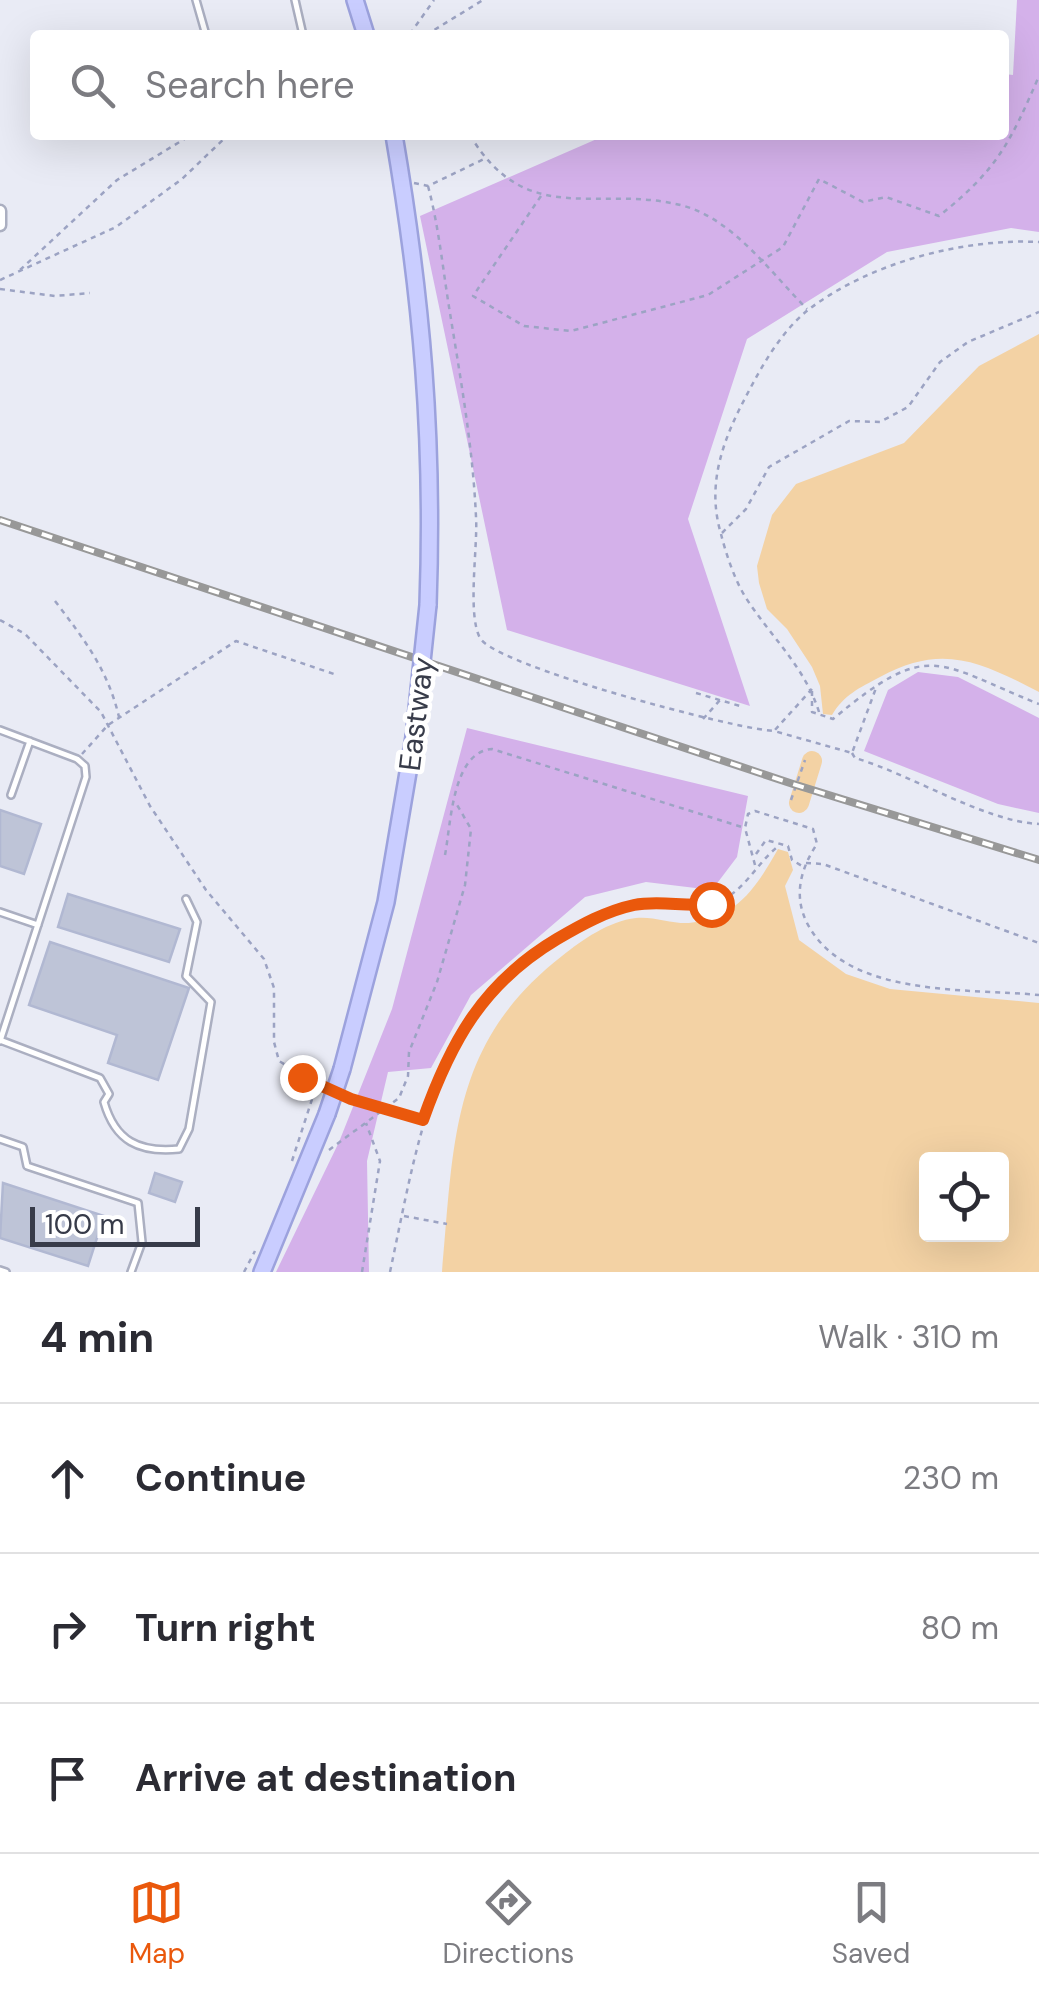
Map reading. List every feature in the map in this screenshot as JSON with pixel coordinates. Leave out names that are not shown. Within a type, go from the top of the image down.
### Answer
[{"type":"street","points":[[355,0],[364,30]]},
{"type":"street","name":"Eastway","points":[[262,1272],[311,1159],[342,1069],[386,902],[414,738],[428,606],[428,384],[418,275],[395,140]]},
{"type":"street","points":[[0,211],[0,225]]},
{"type":"lane","points":[[196,0],[205,30]]},
{"type":"lane","points":[[295,0],[302,30]]},
{"type":"lane","points":[[0,730],[77,758],[85,766],[86,778],[0,1040],[100,1078],[108,1094],[104,1102],[110,1125],[121,1139],[163,1151],[180,1149],[189,1129],[211,1002],[186,976],[197,922],[186,899]]},
{"type":"lane","points":[[11,795],[30,740]]},
{"type":"lane","points":[[0,912],[38,925]]},
{"type":"lane","points":[[0,1139],[24,1147],[27,1166],[138,1203],[142,1242],[131,1272]]},
{"type":"path","points":[[413,30],[434,0]]},
{"type":"path","points":[[432,30],[483,0]]},
{"type":"path","points":[[418,25],[420,30]]},
{"type":"path","points":[[541,196],[473,296],[524,326],[570,332],[708,295],[784,248],[819,179],[863,202],[886,197],[938,216],[977,185],[1008,146],[1039,76]]},
{"type":"path","points":[[18,272],[117,180],[182,140]]},
{"type":"path","points":[[0,280],[116,228],[182,179],[223,140]]},
{"type":"path","points":[[473,140],[484,158],[515,184],[541,196],[683,206],[719,221],[808,310]]},
{"type":"path","points":[[402,182],[428,186],[484,158]]},
{"type":"path","points":[[428,186],[465,408],[476,514],[475,612],[480,638],[534,669],[653,700],[702,720],[774,731],[852,752]]},
{"type":"path","points":[[820,712],[812,689],[743,594],[720,534],[712,489],[728,434],[764,361],[808,310],[898,264],[984,244],[1039,242]]},
{"type":"path","points":[[0,289],[55,296],[90,293]]},
{"type":"path","points":[[720,534],[746,508],[770,467],[848,421],[880,422],[908,407],[940,362],[993,328],[1039,312]]},
{"type":"path","points":[[56,601],[97,656],[111,684],[120,718]]},
{"type":"path","points":[[0,620],[25,634],[64,671],[108,726],[160,820],[206,890],[264,959],[274,988],[274,1042],[279,1061],[317,1084],[423,1120]]},
{"type":"path","points":[[77,758],[108,726],[236,642],[336,675]]},
{"type":"path","points":[[812,689],[812,712],[833,719],[877,686],[912,668],[936,664],[956,666],[1039,704]]},
{"type":"path","points":[[877,686],[852,752],[855,758],[901,772],[1012,822],[1039,824]]},
{"type":"path","points":[[774,731],[812,689]]},
{"type":"path","points":[[696,692],[740,706]]},
{"type":"path","points":[[702,720],[720,700]]},
{"type":"path","points":[[444,855],[464,767],[481,750],[492,748],[745,828]]},
{"type":"path","points":[[791,800],[804,760]]},
{"type":"path","points":[[311,1159],[399,1098],[408,1076],[409,1052],[437,982],[464,885],[471,829],[456,803]]},
{"type":"path","points":[[755,866],[745,828],[748,814],[756,811],[813,829],[817,844],[804,865],[802,912],[818,944],[848,965],[896,981],[1039,995]]},
{"type":"path","points":[[755,855],[766,840],[788,846],[792,860],[804,865],[823,864],[1039,944]]},
{"type":"path","points":[[390,1272],[423,1120],[442,1065],[461,1029],[510,970],[610,912],[636,905],[687,907],[724,900],[776,848]]},
{"type":"path","points":[[362,1272],[366,1220],[380,1162],[366,1130],[367,1119]]},
{"type":"path","points":[[402,1216],[447,1224]]},
{"type":"shaded area","points":[[1017,0],[1039,0],[1039,232],[1011,228],[887,252],[747,339],[688,519],[750,706],[507,630],[420,216],[595,140],[1009,140],[1009,75],[1013,75]]},
{"type":"shaded area","points":[[1039,334],[1039,692],[979,665],[942,659],[902,667],[853,693],[832,715],[823,714],[820,686],[812,667],[787,629],[767,609],[759,583],[757,566],[772,515],[796,484],[904,443],[979,366]]},
{"type":"shaded area","points":[[918,672],[958,677],[1039,718],[1039,813],[998,804],[864,751],[888,690]]},
{"type":"shaded area","points":[[467,728],[748,796],[737,857],[712,890],[646,882],[585,897],[471,995],[431,1068],[388,1072],[367,1161],[369,1272],[276,1272],[339,1142],[392,1009]]},
{"type":"shaded area","points":[[778,849],[788,852],[793,870],[785,886],[799,940],[846,974],[890,989],[1039,1003],[1039,1272],[442,1272],[450,1180],[464,1098],[478,1060],[498,1024],[525,989],[578,944],[616,923],[642,918],[689,923],[706,920],[732,908],[753,888]]},
{"type":"building","points":[[0,810],[41,824],[24,874],[0,866]]},
{"type":"building","points":[[68,894],[180,929],[169,962],[58,927]]},
{"type":"building","points":[[50,942],[189,988],[158,1080],[108,1063],[117,1035],[29,1005]]},
{"type":"building","points":[[155,1173],[182,1182],[175,1202],[149,1193]]},
{"type":"building","points":[[3,1183],[104,1216],[88,1266],[0,1238]]},
{"type":"waterway","points":[[799,803],[812,761]]},
{"type":"railway","points":[[0,520],[793,784],[1039,860]]},
{"type":"route","points":[[302,1077],[351,1099],[423,1120],[452,1044],[470,1014],[510,970],[610,912],[657,903],[687,907],[711,904]]}]
